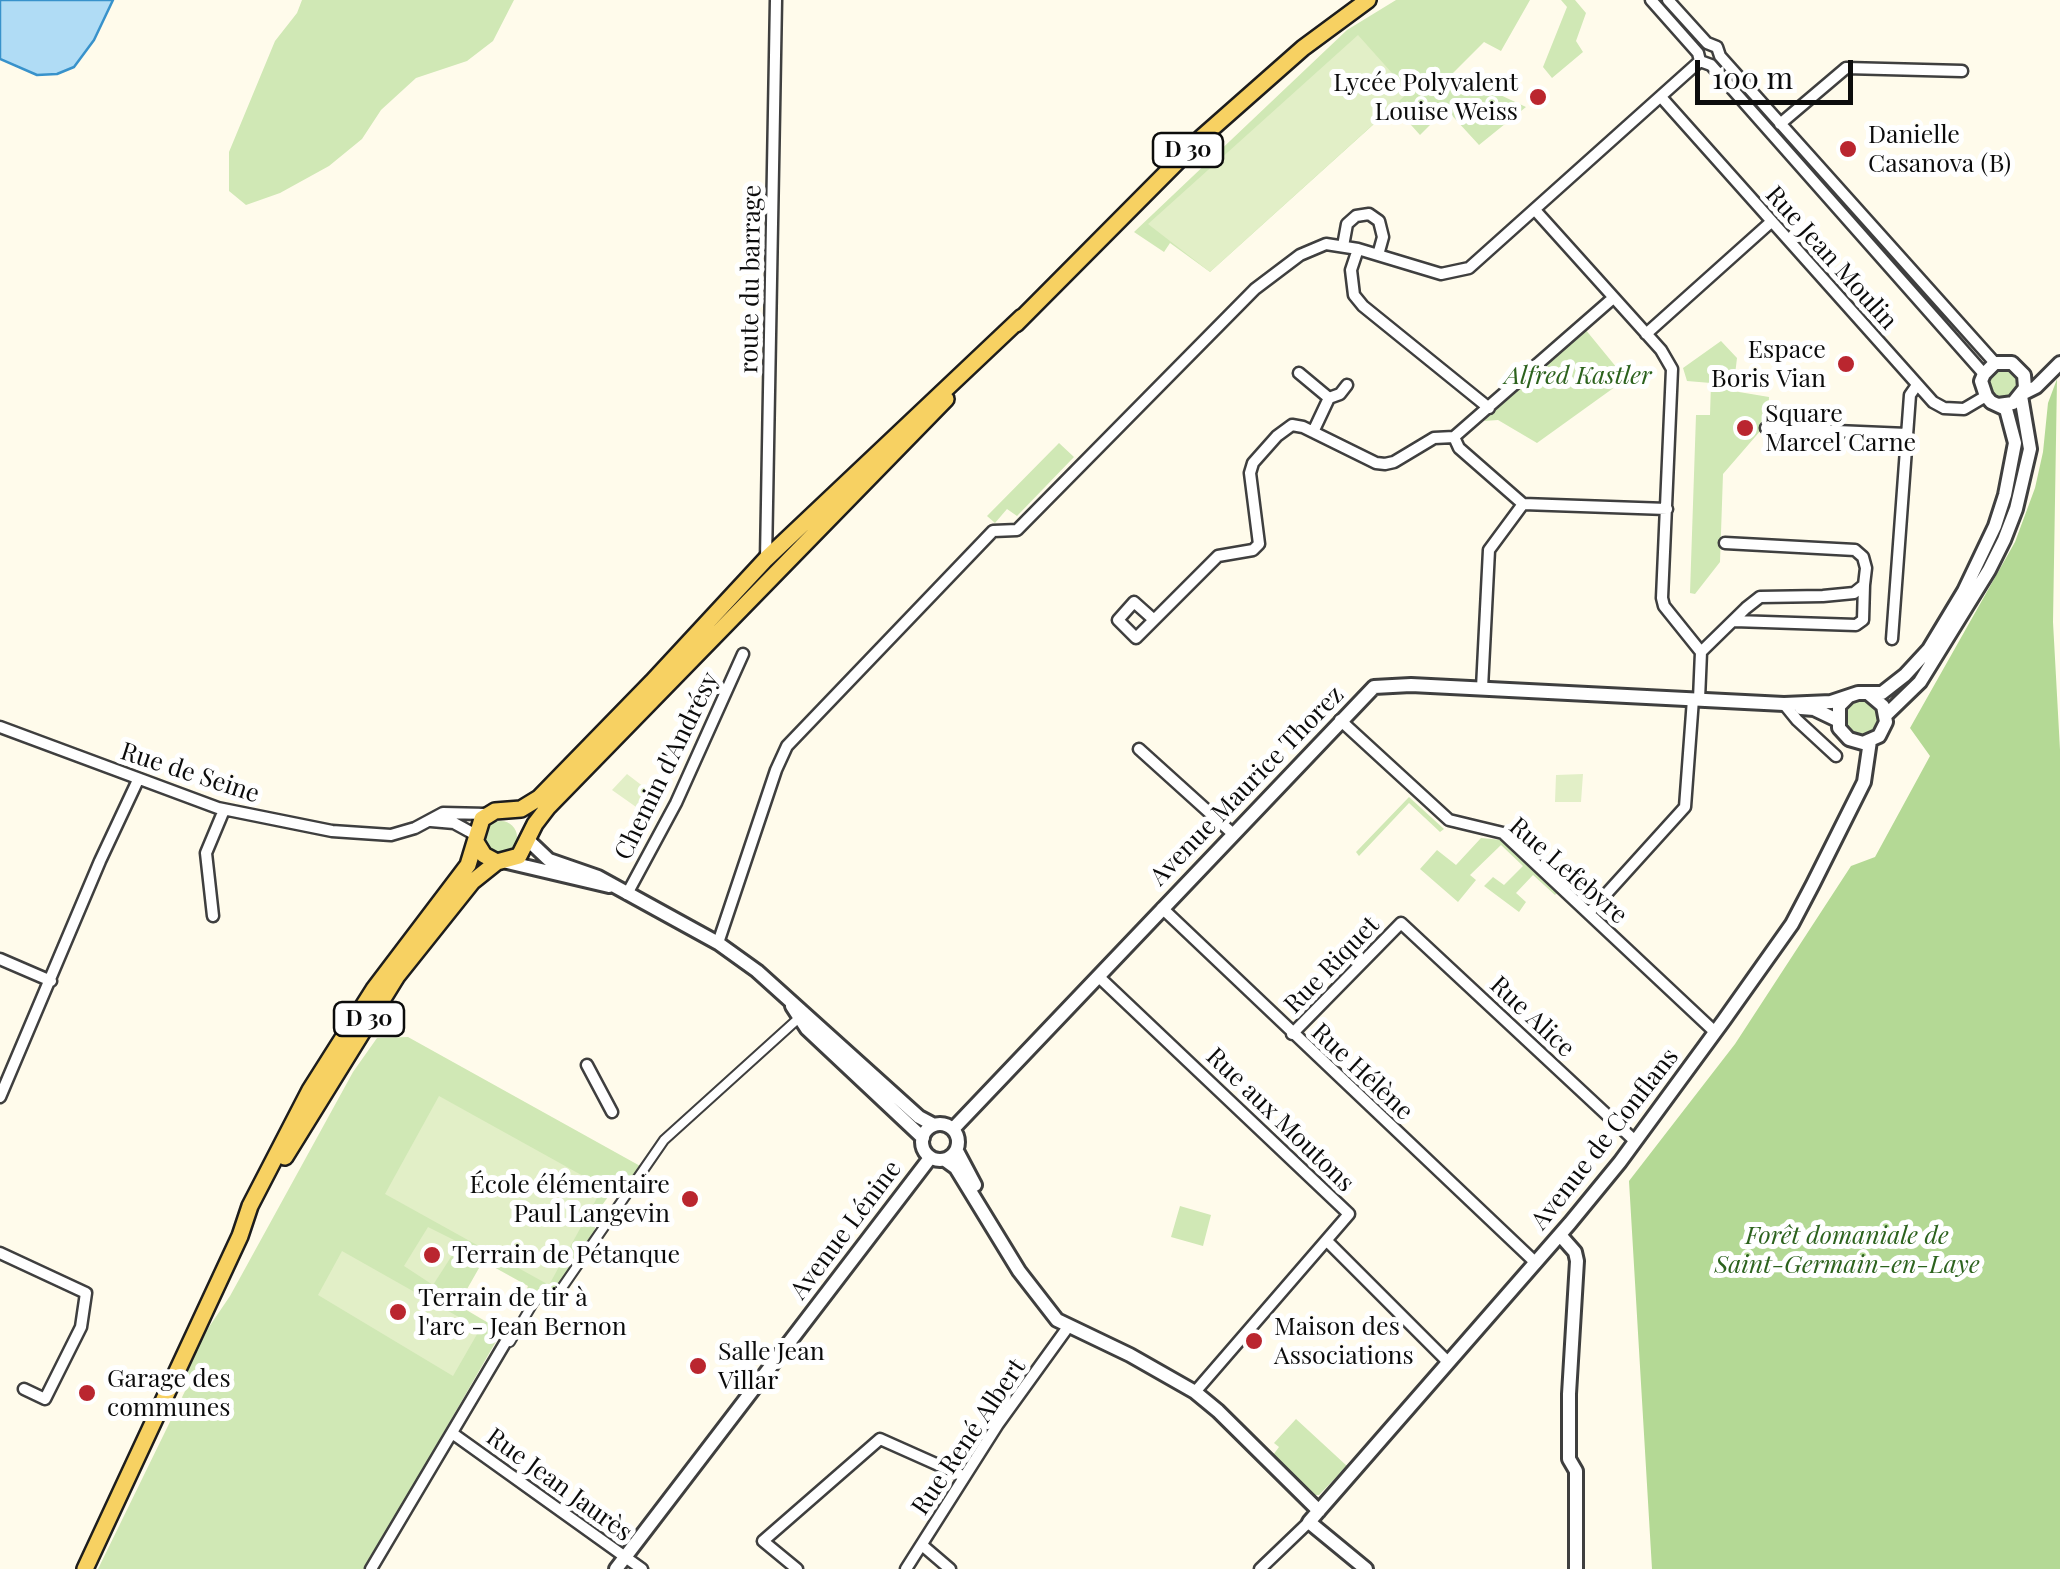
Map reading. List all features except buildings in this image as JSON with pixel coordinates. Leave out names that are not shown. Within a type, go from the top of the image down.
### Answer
[{"type":"main road","name":"D 30","points":[[512,812],[536,800],[766,559],[1022,316],[1200,138],[1303,48],[1368,0]]},
{"type":"main road","name":"D 30","points":[[528,838],[548,806],[956,389],[1022,316]]},
{"type":"main road","points":[[512,812],[524,821],[528,838],[519,856],[501,862],[484,855],[476,839],[478,826],[488,814],[512,812]]},
{"type":"main road","name":"D 30","points":[[240,1236],[250,1206],[310,1090],[374,989],[464,871],[476,839]]},
{"type":"main road","name":"D 30","points":[[85,1569],[240,1236],[333,1076],[396,976],[474,879],[501,862]]},
{"type":"street","points":[[777,5],[789,0]]},
{"type":"street","points":[[1651,0],[1984,374]]},
{"type":"street","points":[[718,942],[787,746],[993,531],[1017,530],[1254,288],[1312,248],[1326,244],[1358,249],[1441,274],[1470,268],[1717,46],[1707,43],[1668,0]]},
{"type":"street","name":"route du barrage","points":[[766,559],[777,5]]},
{"type":"street","points":[[1707,43],[1707,59],[1780,124],[1994,363]]},
{"type":"street","points":[[1780,124],[1846,68],[1962,71]]},
{"type":"street","name":"Rue Jean Moulin","points":[[1661,98],[1933,402],[1944,408],[1964,410],[1986,396]]},
{"type":"street","points":[[1844,214],[1854,205]]},
{"type":"street","points":[[1535,210],[1672,368],[1664,606],[1702,652]]},
{"type":"street","points":[[1343,246],[1347,224],[1356,216],[1370,214],[1380,221],[1378,255]]},
{"type":"street","points":[[1646,334],[1772,222]]},
{"type":"street","points":[[1358,249],[1350,270],[1354,295],[1363,306],[1489,408]]},
{"type":"street","points":[[1153,620],[1218,556],[1253,550],[1259,544],[1252,463],[1292,425],[1385,464],[1394,462],[1434,438],[1454,437],[1612,299]]},
{"type":"street","points":[[1868,694],[1884,706],[1884,728],[1870,741],[1848,739],[1837,720],[1839,706],[1849,696],[1868,694],[1882,693],[1905,676],[1928,649],[1982,558],[2005,494],[2014,453],[2008,414],[1986,396],[1982,389],[1984,374],[1994,363],[2012,363],[2021,370],[2025,381],[2022,395],[2030,449],[2016,510],[1981,584],[1920,682],[1886,716]]},
{"type":"street","points":[[1998,404],[2008,404],[2036,387],[2060,364]]},
{"type":"street","points":[[1299,373],[1328,398]]},
{"type":"street","points":[[1892,638],[1910,395],[1916,384]]},
{"type":"street","points":[[1313,432],[1328,398],[1340,394],[1347,386]]},
{"type":"street","points":[[1766,428],[1907,434]]},
{"type":"street","points":[[1454,437],[1459,448],[1523,504],[1667,508]]},
{"type":"street","points":[[1482,688],[1489,550],[1523,504]]},
{"type":"street","points":[[1725,543],[1855,550],[1864,557],[1866,568],[1863,620],[1856,626],[1734,621]]},
{"type":"street","points":[[760,589],[766,559]]},
{"type":"street","points":[[1589,913],[1675,822],[1684,807],[1702,652],[1760,596],[1835,595],[1854,593],[1864,586]]},
{"type":"street","name":"Chemin d'Andrésy","points":[[627,894],[676,802],[742,654]]},
{"type":"street","name":"Avenue Maurice Thorez","points":[[953,1128],[1365,694],[1381,684],[1784,704],[1831,702],[1849,696]]},
{"type":"street","points":[[1784,704],[1836,756]]},
{"type":"street","name":"Avenue Maurice Thorez","points":[[1784,704],[1814,709],[1837,720]]},
{"type":"street","name":"Rue Lefebvre","points":[[1340,720],[1448,820],[1502,833],[1715,1032]]},
{"type":"street","name":"Rue de Seine","points":[[0,727],[224,810],[332,830],[390,835],[444,813],[488,814]]},
{"type":"street","name":"Avenue de Conflans","points":[[1314,1516],[1560,1235],[1715,1032],[1792,924],[1808,894],[1864,782],[1870,741]]},
{"type":"street","points":[[1140,749],[1232,833]]},
{"type":"street","points":[[0,1097],[138,780]]},
{"type":"street","points":[[213,916],[206,853],[224,810]]},
{"type":"street","points":[[430,821],[454,824],[476,839]]},
{"type":"street","points":[[528,838],[549,860],[585,871],[718,942],[785,996],[919,1117],[953,1128],[958,1138],[957,1151],[970,1172],[982,1206]]},
{"type":"street","points":[[501,862],[518,862],[595,886],[613,886]]},
{"type":"street","name":"Rue Hélène","points":[[1162,908],[1536,1263]]},
{"type":"street","name":"Rue Riquet","points":[[1292,1034],[1401,923]]},
{"type":"street","name":"Rue Alice","points":[[1401,923],[1635,1141]]},
{"type":"street","points":[[0,959],[51,981]]},
{"type":"street","name":"Rue aux Moutons","points":[[1099,976],[1349,1214],[1195,1392]]},
{"type":"street","points":[[785,996],[846,1068],[922,1138],[930,1158],[944,1160],[956,1168],[1038,1300],[1068,1328],[1195,1392],[1218,1411],[1366,1569]]},
{"type":"street","points":[[371,1569],[535,1300],[557,1295],[664,1140],[800,1018]]},
{"type":"street","points":[[587,1064],[612,1112]]},
{"type":"street","points":[[922,1138],[934,1125]]},
{"type":"street","points":[[944,1160],[957,1151]]},
{"type":"street","name":"Avenue Lénine","points":[[616,1569],[930,1158]]},
{"type":"street","points":[[1560,1235],[1575,1252],[1577,1261],[1569,1394],[1569,1459],[1576,1471],[1576,1569]]},
{"type":"street","points":[[1326,1241],[1448,1362]]},
{"type":"street","points":[[0,1253],[86,1293],[81,1327],[45,1399],[24,1390]]},
{"type":"street","name":"Rue René Albert","points":[[906,1569],[963,1476],[1068,1328]]},
{"type":"street","name":"Rue Jean Jaurès","points":[[452,1433],[642,1569]]},
{"type":"street","points":[[797,1569],[763,1541],[880,1438],[963,1476]]},
{"type":"street","points":[[1260,1569],[1314,1516]]},
{"type":"street","points":[[922,1545],[950,1569]]},
{"type":"green space","points":[[302,0],[514,0],[493,41],[467,61],[416,78],[381,110],[362,139],[329,166],[280,193],[246,205],[229,191],[229,152],[275,41]]},
{"type":"green space","points":[[1396,0],[1530,0],[1501,51],[1484,42],[1453,73],[1526,107],[1479,145],[1446,109],[1420,135],[1394,106],[1210,272],[1170,243],[1164,252],[1134,232],[1347,30]]},
{"type":"green space","points":[[1561,0],[1575,0],[1586,13],[1576,41],[1583,52],[1552,78],[1543,67],[1567,7]]},
{"type":"green space","points":[[1358,35],[1409,92],[1210,272],[1148,224]]},
{"type":"green space","name":"Alfred Kastler","points":[[1585,329],[1626,379],[1537,443],[1498,420],[1484,421]]},
{"type":"green space","points":[[1721,341],[1737,358],[1733,391],[1769,397],[1768,422],[1723,474],[1720,562],[1695,594],[1690,593],[1696,415],[1710,415],[1711,383],[1687,381],[1683,368]]},
{"type":"green space","points":[[2003,369],[2014,373],[2018,384],[2014,395],[2003,399],[1992,395],[1988,384],[1992,373]]},
{"type":"green space","name":"Forêt domaniale de Saint-Germain-en-Laye","points":[[2057,379],[2053,622],[2060,750],[2060,1569],[1652,1569],[1629,1181],[1735,1044],[1851,866],[1875,857],[1930,756],[1910,728],[2015,542],[2035,488],[2048,403]]},
{"type":"green space","points":[[1059,443],[1074,457],[1017,516],[1007,509],[995,523],[987,516]]},
{"type":"green space","points":[[1861,701],[1873,706],[1878,718],[1873,730],[1861,735],[1849,730],[1844,718],[1849,706]]},
{"type":"green space","points":[[627,774],[657,797],[646,814],[612,790]]},
{"type":"green space","points":[[1583,774],[1581,802],[1555,802],[1556,775]]},
{"type":"green space","points":[[1409,797],[1444,829],[1440,832],[1409,803],[1359,856],[1356,852]]},
{"type":"green space","points":[[501,821],[513,825],[517,837],[513,849],[501,853],[489,849],[485,837],[489,825]]},
{"type":"green space","points":[[1481,838],[1502,840],[1557,893],[1533,875],[1516,893],[1526,902],[1519,912],[1484,886],[1493,877],[1504,885],[1523,866],[1501,845],[1470,875],[1476,880],[1458,902],[1420,869],[1437,850],[1456,865]]},
{"type":"green space","points":[[408,1037],[642,1167],[623,1196],[610,1194],[598,1211],[593,1238],[555,1292],[535,1298],[525,1293],[528,1286],[483,1261],[458,1305],[502,1331],[365,1569],[98,1569],[187,1387],[173,1380],[230,1296],[353,1072],[377,1038]]},
{"type":"green space","points":[[439,1096],[603,1187],[549,1285],[385,1194]]},
{"type":"green space","points":[[1180,1206],[1211,1215],[1203,1246],[1171,1237]]},
{"type":"green space","name":"Terrain de Pétanque","points":[[428,1227],[460,1243],[433,1285],[404,1266]]},
{"type":"green space","name":"Terrain de tir à l'arc - Jean Bernon","points":[[342,1251],[480,1329],[453,1376],[318,1295]]},
{"type":"green space","points":[[1296,1419],[1347,1466],[1319,1495],[1314,1495],[1273,1455],[1279,1447],[1274,1443]]},
{"type":"water","points":[[0,0],[113,0],[94,40],[74,67],[57,74],[37,75],[0,59]]},
{"type":"place","name":"Lycée Polyvalent Louise Weiss","points":[[1538,97]]},
{"type":"place","name":"Danielle Casanova (B)","points":[[1848,149]]},
{"type":"place","name":"Espace Boris Vian","points":[[1846,364]]},
{"type":"place","name":"Square Marcel Carne","points":[[1745,428]]},
{"type":"place","name":"École élémentaire Paul Langevin","points":[[690,1199]]},
{"type":"place","name":"Terrain de Pétanque","points":[[432,1255]]},
{"type":"place","name":"Terrain de tir à l'arc - Jean Bernon","points":[[398,1312]]},
{"type":"place","name":"Maison des Associations","points":[[1254,1341]]},
{"type":"place","name":"Salle Jean Villar","points":[[698,1366]]},
{"type":"place","name":"Garage des communes","points":[[87,1393]]}]
